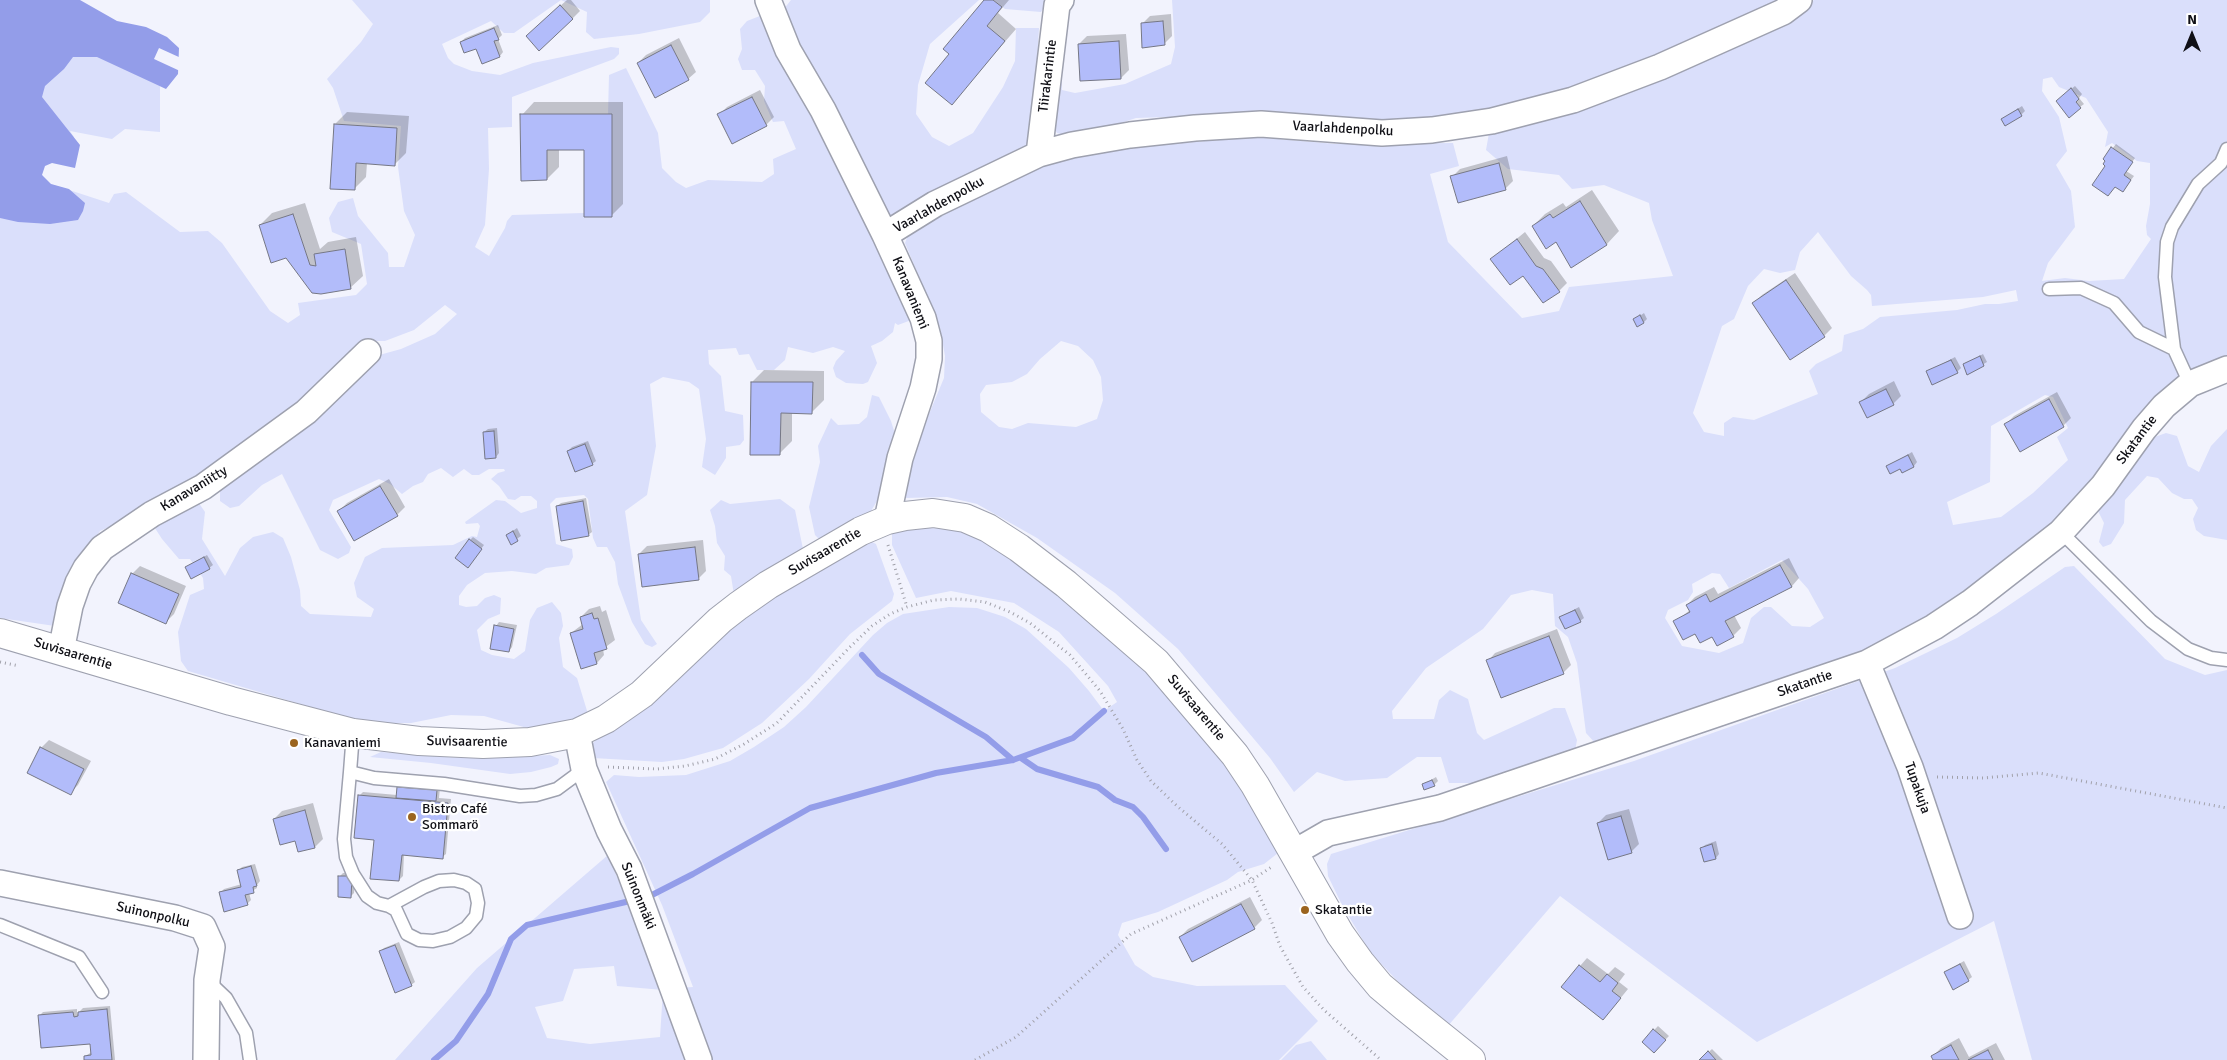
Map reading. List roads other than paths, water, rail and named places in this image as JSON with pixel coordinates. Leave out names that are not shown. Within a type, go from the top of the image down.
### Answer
[{"type":"street","name":"Kanavaniemi","points":[[768,0],[788,50],[823,110],[885,235],[923,318],[929,341],[929,359],[923,388],[900,458],[887,520]]},
{"type":"street","name":"Tiirakarintie","points":[[1039,154],[1057,5],[1060,0]]},
{"type":"street","name":"Vaarlahdenpolku","points":[[885,235],[935,204],[1039,154],[1130,134],[1261,124],[1382,133],[1432,130],[1492,121],[1573,100],[1652,70],[1783,12],[1799,0]]},
{"type":"street","name":"Kanavaniitty","points":[[61,650],[70,606],[78,583],[86,568],[102,548],[152,514],[203,487],[306,412],[368,352]]},
{"type":"street","name":"Skatantie","points":[[1295,852],[1328,833],[1440,808],[1867,663],[1934,627],[1970,603],[2061,532],[2103,486],[2144,429],[2164,406],[2190,384],[2227,369]]},
{"type":"street","name":"Suvisaarentie","points":[[0,633],[231,700],[354,733],[419,741],[483,744],[530,742],[577,733],[606,719],[642,694],[720,620],[768,585],[861,531],[887,520],[933,514],[965,518],[988,528],[1012,543],[1066,584],[1156,662],[1240,762],[1295,852],[1340,934],[1360,962],[1380,986],[1404,1008],[1470,1060]]},
{"type":"street","name":"Tupakuja","points":[[1867,663],[1910,767],[1960,916]]},
{"type":"street","name":"Suinonmäki","points":[[577,733],[584,768],[609,830],[629,869],[699,1060]]},
{"type":"street","name":"Suinonpolku","points":[[0,883],[175,918],[203,928],[212,947],[208,980],[206,1060]]},
{"type":"lane","points":[[2190,384],[2174,349],[2164,277],[2167,242],[2172,227],[2198,184],[2221,163],[2227,150]]},
{"type":"lane","points":[[2049,290],[2081,288],[2114,303],[2139,332],[2174,349]]},
{"type":"lane","points":[[2061,532],[2159,626],[2188,649],[2211,658],[2227,660]]},
{"type":"lane","points":[[354,733],[344,839],[346,857],[352,874],[367,896],[377,903],[396,910],[407,934],[418,940],[433,941],[450,937],[466,928],[476,916],[478,903],[475,889],[466,883],[454,880],[439,881],[389,906]]},
{"type":"lane","points":[[350,772],[374,778],[444,784],[520,796],[536,795],[557,789],[584,768]]},
{"type":"lane","points":[[0,925],[79,957],[102,992]]},
{"type":"lane","points":[[208,980],[226,998],[246,1033],[250,1060]]},
{"type":"water","points":[[0,0],[80,0],[117,21],[146,27],[167,37],[179,48],[178,74],[166,89],[97,57],[73,57],[64,69],[45,86],[42,97],[80,145],[75,168],[52,163],[45,166],[42,175],[51,184],[69,189],[85,203],[78,220],[50,224],[18,222],[0,218]]},
{"type":"waterway","points":[[862,655],[879,674],[986,737],[1013,760]]},
{"type":"waterway","points":[[650,896],[810,808],[936,773],[1013,760],[1073,738],[1104,711]]},
{"type":"waterway","points":[[1021,758],[1037,769],[1098,787],[1115,800],[1133,807],[1143,817],[1166,849]]},
{"type":"waterway","points":[[434,1060],[456,1041],[488,994],[511,939],[527,925],[630,901]]},
{"type":"place","name":"Kanavaniemi","points":[[294,743]]},
{"type":"place","name":"Bistro Café Sommarö","points":[[412,817]]},
{"type":"place","name":"Skatantie","points":[[1305,910]]}]
